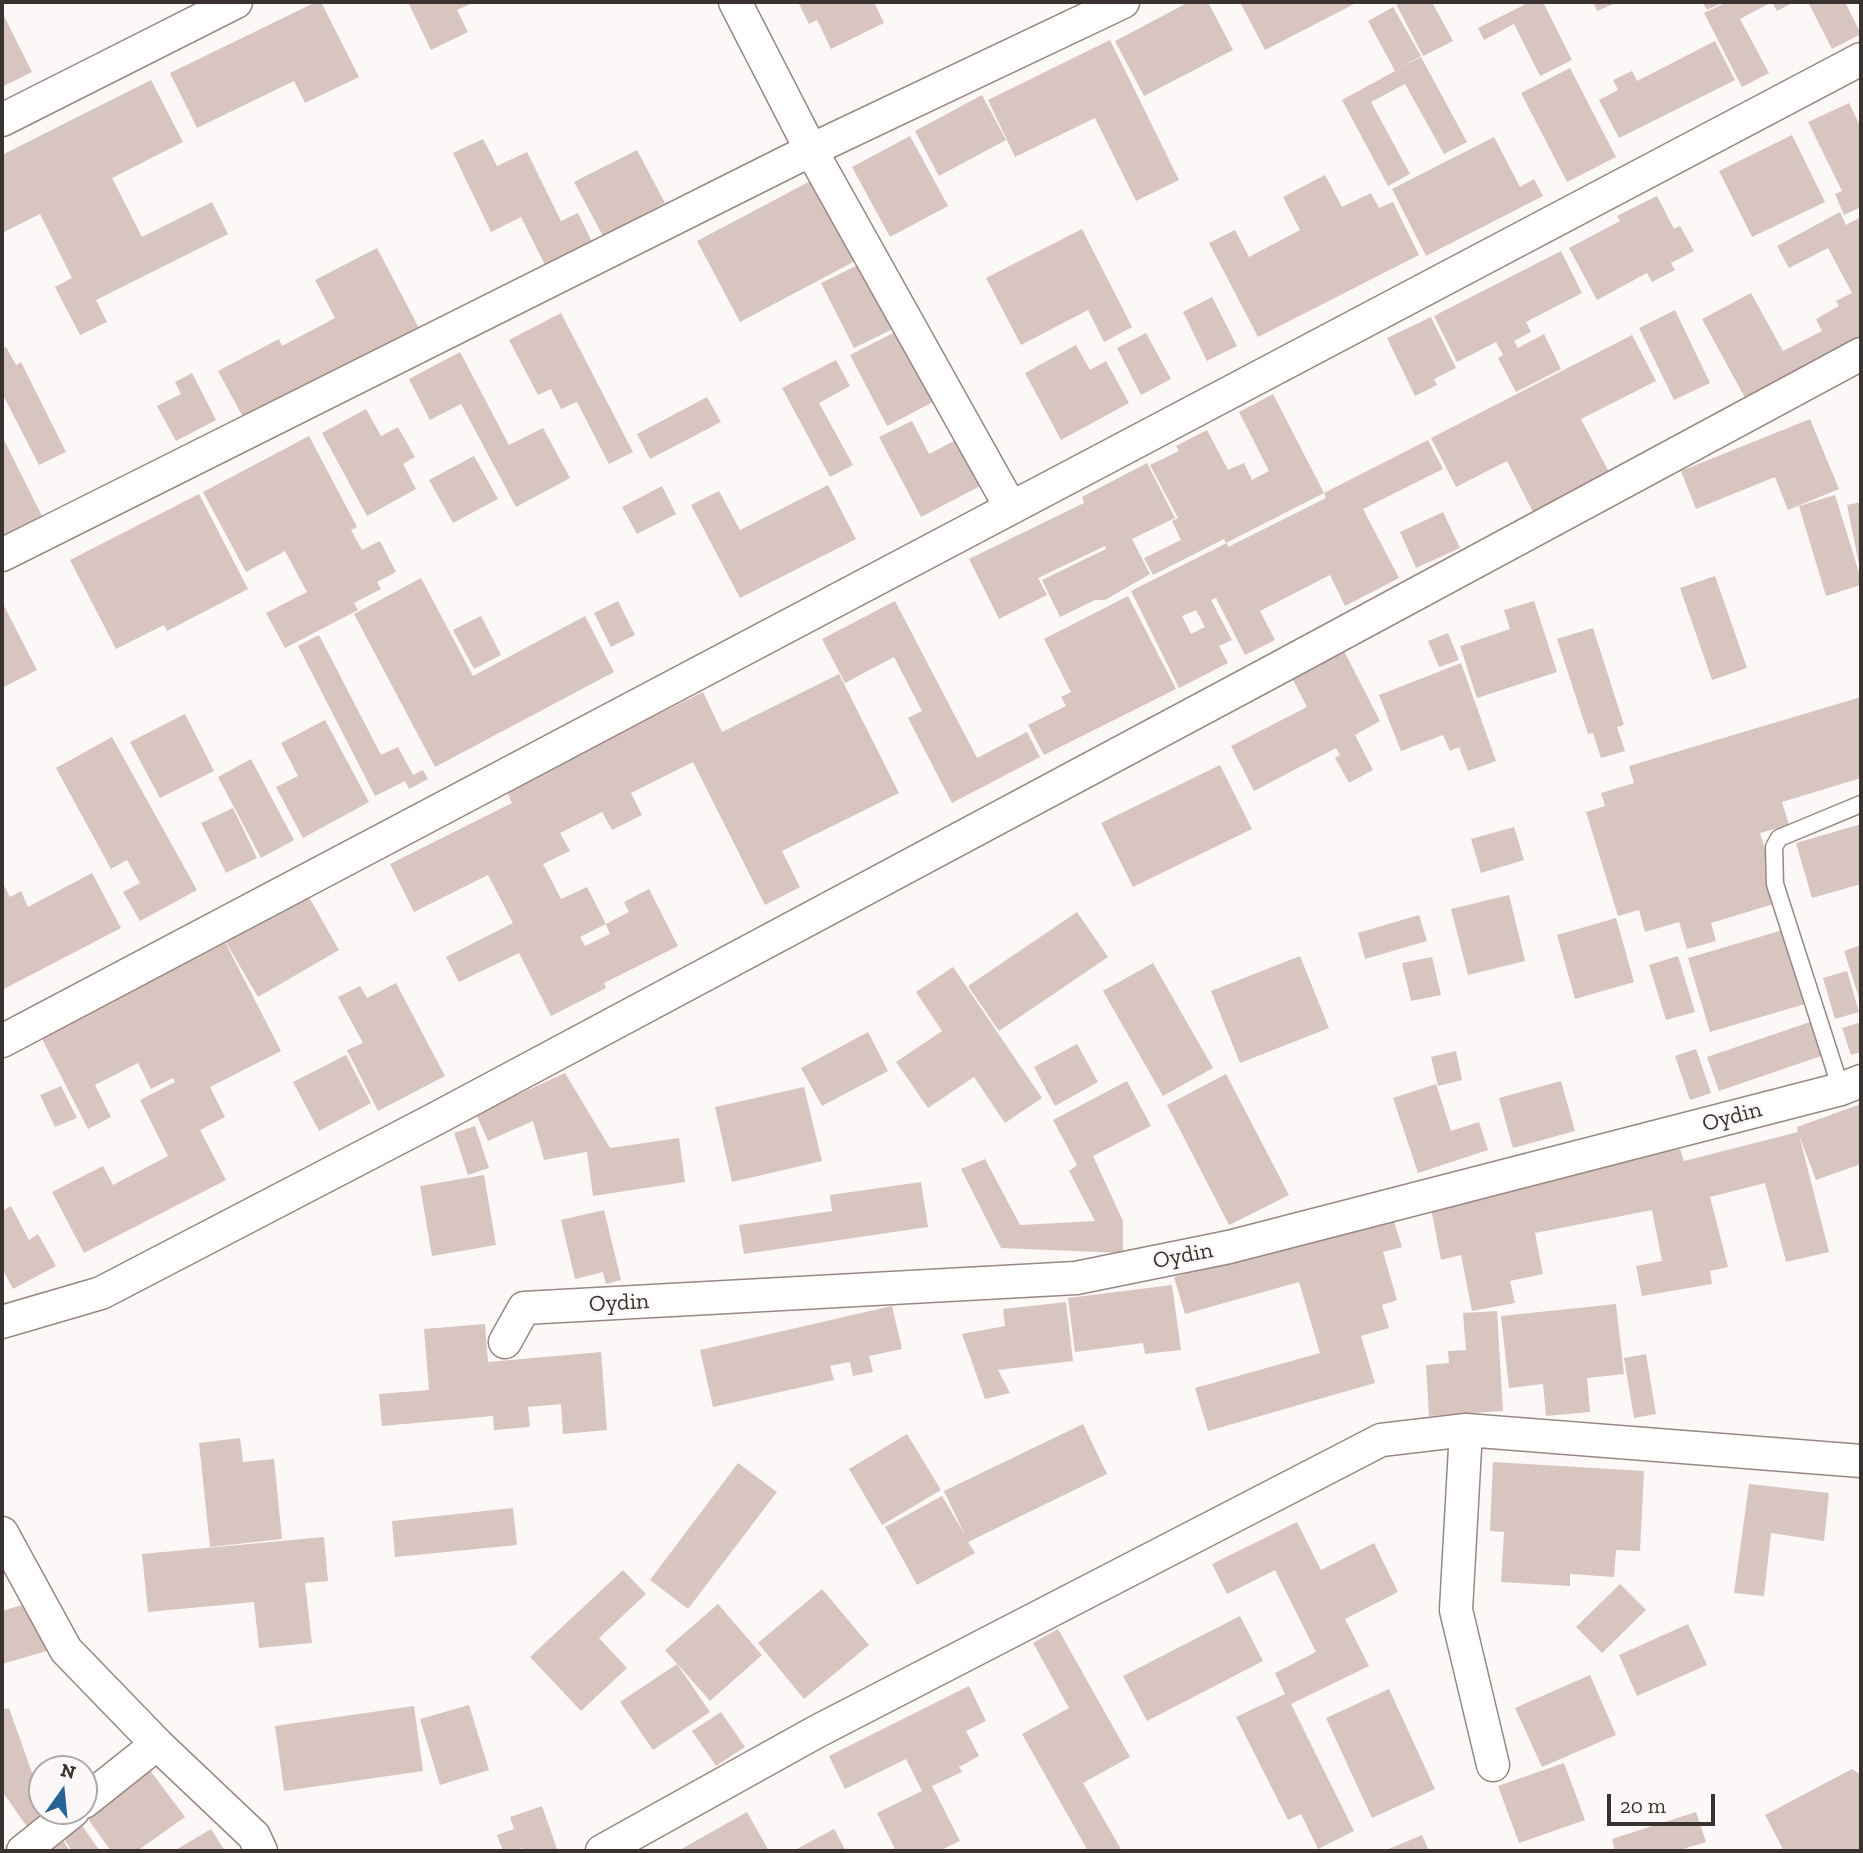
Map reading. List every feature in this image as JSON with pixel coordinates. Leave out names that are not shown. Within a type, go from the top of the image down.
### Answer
[{"type":"street","points":[[2,120],[236,2]]},
{"type":"street","points":[[735,2],[811,150],[1011,508]]},
{"type":"street","points":[[2,555],[811,150],[1123,2]]},
{"type":"street","points":[[2,1041],[1861,59]]},
{"type":"street","points":[[2,1322],[101,1293],[113,1287],[1124,751],[1861,354]]},
{"type":"street","name":"Oydin","points":[[505,1342],[524,1308],[1076,1278],[1229,1247],[1851,1085]]},
{"type":"street","points":[[1466,1430],[1456,1610],[1493,1765]]},
{"type":"street","points":[[602,1851],[816,1732],[1381,1440],[1466,1430],[1861,1461]]},
{"type":"street","points":[[2,1533],[66,1650],[157,1744],[254,1836],[261,1851]]},
{"type":"street","points":[[98,1791],[157,1744]]},
{"type":"street","points":[[23,1851],[56,1825]]},
{"type":"lane","points":[[1851,1085],[1775,884],[1774,847],[1779,838],[1861,804]]},
{"type":"building","points":[[316,2],[321,2],[359,77],[305,103],[294,81],[197,128],[170,73]]},
{"type":"building","points":[[408,2],[475,2],[457,10],[468,32],[431,50]]},
{"type":"building","points":[[798,2],[874,2],[884,23],[831,49],[817,20],[809,24]]},
{"type":"building","points":[[1189,2],[1208,2],[1233,50],[1144,96],[1115,41]]},
{"type":"building","points":[[1240,2],[1358,2],[1265,50]]},
{"type":"building","points":[[1395,2],[1432,2],[1453,41],[1423,56]]},
{"type":"building","points":[[1530,2],[1543,2],[1572,60],[1540,76],[1514,24],[1484,40],[1478,28]]},
{"type":"building","points":[[1593,2],[1618,2],[1597,11]]},
{"type":"building","points":[[1702,2],[1724,2],[1707,10]]},
{"type":"building","points":[[1727,2],[1772,2],[1740,19],[1769,73],[1742,87],[1704,13]]},
{"type":"building","points":[[1772,2],[1794,2],[1777,11]]},
{"type":"building","points":[[1808,2],[1845,2],[1861,34],[1832,49]]},
{"type":"building","points":[[1393,7],[1421,56],[1397,69],[1421,57],[1467,142],[1444,154],[1405,84],[1371,102],[1410,174],[1388,186],[1342,100],[1395,71],[1368,21]]},
{"type":"building","points":[[2,12],[32,72],[2,87]]},
{"type":"building","points":[[1110,40],[1179,180],[1136,201],[1095,118],[1015,157],[988,100]]},
{"type":"building","points":[[1715,41],[1735,80],[1619,138],[1599,100],[1618,90],[1613,80],[1632,71],[1637,81]]},
{"type":"building","points":[[1570,68],[1616,157],[1567,182],[1521,93]]},
{"type":"building","points":[[151,80],[183,142],[112,178],[142,237],[212,202],[228,234],[96,300],[107,322],[80,335],[55,287],[72,278],[40,214],[2,233],[2,155]]},
{"type":"building","points":[[982,95],[1006,140],[939,176],[915,131]]},
{"type":"building","points":[[1849,103],[1861,128],[1861,207],[1844,215],[1835,194],[1842,191],[1808,122]]},
{"type":"building","points":[[1792,135],[1825,202],[1752,237],[1719,171]]},
{"type":"building","points":[[910,136],[948,206],[890,237],[852,167]]},
{"type":"building","points":[[1494,137],[1520,187],[1534,179],[1543,196],[1426,256],[1392,189]]},
{"type":"building","points":[[483,139],[497,166],[527,152],[561,221],[578,213],[592,242],[545,265],[521,217],[491,232],[453,153]]},
{"type":"building","points":[[637,150],[665,203],[603,236],[574,182]]},
{"type":"building","points":[[1325,175],[1342,207],[1371,193],[1379,208],[1393,202],[1419,255],[1258,337],[1209,243],[1235,230],[1249,257],[1300,230],[1283,197]]},
{"type":"building","points":[[816,178],[859,259],[740,322],[697,241]]},
{"type":"building","points":[[1657,196],[1674,229],[1680,226],[1694,251],[1671,263],[1675,270],[1652,282],[1647,273],[1597,300],[1569,248],[1620,221],[1617,216]]},
{"type":"building","points":[[1840,212],[1846,225],[1861,217],[1861,345],[1749,405],[1702,319],[1751,293],[1783,351],[1822,331],[1816,319],[1839,306],[1836,301],[1852,293],[1828,248],[1789,268],[1777,246]]},
{"type":"building","points":[[1082,229],[1132,327],[1104,342],[1088,310],[1021,345],[986,278]]},
{"type":"building","points":[[377,248],[419,328],[244,419],[218,371],[279,339],[282,346],[335,318],[315,280]]},
{"type":"building","points":[[1561,251],[1582,293],[1526,322],[1531,332],[1514,341],[1518,348],[1544,334],[1561,369],[1516,392],[1498,358],[1503,355],[1496,342],[1457,362],[1434,316]]},
{"type":"building","points":[[860,264],[893,329],[854,348],[821,283]]},
{"type":"building","points":[[1212,297],[1237,346],[1207,361],[1183,312]]},
{"type":"building","points":[[1675,310],[1710,383],[1674,400],[1639,328]]},
{"type":"building","points":[[561,313],[633,452],[609,464],[577,402],[561,409],[551,389],[538,395],[509,340]]},
{"type":"building","points":[[1431,317],[1456,368],[1434,379],[1437,385],[1415,396],[1387,338]]},
{"type":"building","points":[[901,329],[937,400],[887,426],[850,355]]},
{"type":"building","points":[[1146,333],[1171,379],[1141,395],[1117,348]]},
{"type":"building","points":[[1632,335],[1656,381],[1581,419],[1610,474],[1533,512],[1507,461],[1456,487],[1431,438]]},
{"type":"building","points":[[1076,345],[1090,370],[1106,361],[1129,403],[1061,440],[1025,373]]},
{"type":"building","points":[[6,347],[16,365],[21,362],[66,452],[39,465],[2,393],[2,349]]},
{"type":"building","points":[[460,352],[509,445],[543,428],[570,478],[516,507],[461,404],[430,420],[409,379]]},
{"type":"building","points":[[836,360],[850,386],[819,403],[853,465],[830,477],[782,388]]},
{"type":"building","points":[[192,373],[216,420],[176,441],[157,406],[181,394],[175,382]]},
{"type":"building","points":[[1273,394],[1324,493],[1226,543],[1224,539],[1153,575],[1144,558],[1181,540],[1172,521],[1178,518],[1150,465],[1179,451],[1176,446],[1207,430],[1228,470],[1244,463],[1252,480],[1269,471],[1239,412]]},
{"type":"building","points":[[707,397],[721,422],[650,459],[637,434]]},
{"type":"building","points":[[366,409],[381,436],[398,427],[415,457],[403,464],[416,489],[367,516],[322,433]]},
{"type":"building","points":[[1810,419],[1839,489],[1788,510],[1775,477],[1696,509],[1681,471]]},
{"type":"building","points":[[912,421],[929,454],[960,438],[984,484],[921,517],[879,437]]},
{"type":"building","points":[[2,436],[46,524],[2,546]]},
{"type":"building","points":[[309,436],[357,527],[351,530],[362,550],[380,541],[396,572],[377,582],[381,589],[354,603],[358,610],[285,648],[266,613],[307,592],[285,551],[246,572],[203,492]]},
{"type":"building","points":[[1428,440],[1443,469],[1363,509],[1399,578],[1345,606],[1330,575],[1260,611],[1275,640],[1245,655],[1216,598],[1211,600],[1232,640],[1219,646],[1228,663],[1179,688],[1131,591],[1326,498],[1324,493]],"holes":[[[1196,610],[1205,627],[1191,634],[1182,616]]]},
{"type":"building","points":[[474,456],[498,499],[453,523],[429,480]]},
{"type":"building","points":[[1147,463],[1175,518],[1132,539],[1150,574],[1105,600],[1095,600],[1060,617],[1042,580],[1106,549],[1105,546],[1038,578],[1047,595],[999,619],[969,559],[1084,503],[1082,497]]},
{"type":"building","points":[[828,485],[856,539],[740,598],[691,505],[719,491],[740,530]]},
{"type":"building","points":[[662,486],[676,514],[637,534],[622,507]]},
{"type":"building","points":[[199,494],[248,589],[167,631],[164,625],[116,649],[70,560]]},
{"type":"building","points":[[1835,495],[1861,585],[1826,596],[1799,506]]},
{"type":"building","points":[[1861,502],[1861,568],[1860,569],[1847,505]]},
{"type":"building","points":[[1443,512],[1460,548],[1416,568],[1400,532]]},
{"type":"building","points":[[1715,576],[1747,668],[1712,680],[1680,588]]},
{"type":"building","points":[[421,578],[473,676],[585,616],[614,672],[435,767],[354,614]]},
{"type":"building","points":[[1128,596],[1176,689],[1044,755],[1028,725],[1066,706],[1061,697],[1071,692],[1044,639]]},
{"type":"building","points":[[618,601],[635,635],[611,647],[594,613]]},
{"type":"building","points":[[895,601],[977,758],[1027,732],[1040,757],[952,803],[908,718],[922,711],[894,657],[845,683],[822,639]]},
{"type":"building","points":[[1534,601],[1557,672],[1477,698],[1460,646],[1510,629],[1504,610]]},
{"type":"building","points":[[2,602],[37,670],[2,688]]},
{"type":"building","points":[[481,616],[501,655],[474,669],[453,630]]},
{"type":"building","points":[[1593,628],[1624,725],[1617,727],[1625,751],[1601,758],[1593,733],[1588,734],[1557,639]]},
{"type":"building","points":[[1448,633],[1459,660],[1439,667],[1428,641]]},
{"type":"building","points":[[319,635],[381,755],[398,747],[413,775],[423,770],[428,779],[409,789],[405,781],[375,796],[298,646]]},
{"type":"building","points":[[1342,647],[1380,721],[1355,735],[1373,770],[1349,783],[1335,758],[1340,755],[1336,748],[1254,791],[1231,746],[1307,707],[1290,674]]},
{"type":"building","points":[[1461,663],[1496,761],[1468,771],[1459,747],[1450,751],[1443,735],[1401,751],[1379,695]]},
{"type":"building","points":[[839,674],[899,793],[782,851],[800,887],[765,905],[693,762],[631,793],[642,815],[612,830],[602,812],[560,833],[570,851],[543,864],[561,899],[587,887],[606,924],[629,912],[624,902],[649,889],[678,946],[604,983],[606,988],[551,1016],[519,953],[459,982],[446,957],[513,923],[488,875],[414,912],[390,864],[512,803],[506,790],[703,692],[722,732]],"holes":[[[606,924],[610,934],[585,946],[580,937]]]},
{"type":"building","points":[[1861,697],[1861,778],[1782,802],[1789,825],[1760,833],[1772,872],[1777,903],[1711,923],[1716,941],[1687,949],[1679,922],[1645,932],[1639,910],[1618,916],[1586,812],[1605,806],[1601,793],[1634,783],[1629,766]]},
{"type":"building","points":[[185,714],[214,771],[160,798],[130,742]]},
{"type":"building","points":[[325,720],[369,802],[303,838],[276,787],[298,776],[281,743]]},
{"type":"building","points":[[112,737],[197,890],[140,921],[123,892],[140,883],[127,860],[111,869],[56,768]]},
{"type":"building","points":[[251,759],[294,840],[261,858],[218,777]]},
{"type":"building","points":[[1220,765],[1252,829],[1133,887],[1101,823]]},
{"type":"building","points":[[233,808],[257,858],[226,873],[201,823]]},
{"type":"building","points":[[1861,824],[1861,884],[1812,898],[1796,843]]},
{"type":"building","points":[[1514,827],[1524,860],[1481,873],[1471,839]]},
{"type":"building","points":[[92,873],[121,928],[2,990],[2,882],[10,897],[21,891],[28,907]]},
{"type":"building","points":[[306,892],[339,950],[258,997],[224,939]]},
{"type":"building","points":[[1509,895],[1525,961],[1468,975],[1451,909]]},
{"type":"building","points":[[1077,912],[1108,957],[999,1031],[968,986]]},
{"type":"building","points":[[1419,915],[1427,941],[1365,959],[1358,933]]},
{"type":"building","points":[[1616,918],[1634,982],[1575,999],[1557,935]]},
{"type":"building","points":[[1783,930],[1805,1004],[1710,1032],[1688,958]]},
{"type":"building","points":[[224,940],[281,1051],[210,1087],[225,1117],[200,1130],[226,1180],[84,1253],[52,1192],[103,1166],[113,1185],[168,1156],[140,1100],[175,1082],[173,1078],[151,1089],[138,1063],[95,1085],[111,1117],[88,1129],[40,1035]]},
{"type":"building","points":[[1861,945],[1861,1004],[1844,951]]},
{"type":"building","points":[[1300,956],[1329,1028],[1240,1063],[1211,991]]},
{"type":"building","points":[[1678,956],[1695,1012],[1666,1020],[1649,965]]},
{"type":"building","points":[[1432,957],[1441,995],[1411,1001],[1402,963]]},
{"type":"building","points":[[1153,963],[1213,1068],[1163,1096],[1103,991]]},
{"type":"building","points":[[953,967],[1042,1098],[1005,1123],[974,1077],[928,1108],[896,1062],[942,1031],[916,992]]},
{"type":"building","points":[[1847,971],[1859,1012],[1835,1019],[1823,978]]},
{"type":"building","points":[[396,983],[445,1076],[378,1111],[347,1050],[363,1043],[338,997],[360,986],[367,998]]},
{"type":"building","points":[[1816,1020],[1827,1054],[1719,1091],[1707,1057]]},
{"type":"building","points":[[1861,1022],[1861,1052],[1851,1055],[1842,1028]]},
{"type":"building","points":[[868,1032],[888,1071],[822,1106],[801,1068]]},
{"type":"building","points":[[1077,1044],[1098,1082],[1055,1106],[1034,1067]]},
{"type":"building","points":[[1696,1049],[1711,1093],[1690,1100],[1675,1056]]},
{"type":"building","points":[[1456,1051],[1462,1080],[1438,1086],[1431,1057]]},
{"type":"building","points":[[346,1055],[371,1103],[319,1131],[293,1082]]},
{"type":"building","points":[[565,1073],[610,1148],[679,1138],[685,1182],[593,1196],[587,1152],[544,1160],[533,1121],[488,1141],[476,1114]]},
{"type":"building","points":[[1226,1074],[1289,1195],[1229,1225],[1167,1105]]},
{"type":"building","points":[[1127,1081],[1151,1126],[1093,1156],[1123,1221],[1123,1253],[1001,1248],[961,1169],[985,1159],[1020,1225],[1095,1221],[1069,1171],[1077,1165],[1053,1120]]},
{"type":"building","points":[[1561,1081],[1575,1131],[1513,1148],[1499,1098]]},
{"type":"building","points":[[1436,1084],[1451,1131],[1479,1122],[1488,1150],[1418,1173],[1393,1098]]},
{"type":"building","points":[[61,1086],[77,1118],[55,1127],[40,1095]]},
{"type":"building","points":[[804,1087],[822,1161],[732,1182],[715,1107]]},
{"type":"building","points":[[1861,1104],[1861,1164],[1816,1180],[1799,1135],[1829,1252],[1786,1262],[1765,1183],[1710,1197],[1728,1267],[1710,1271],[1712,1284],[1642,1296],[1636,1266],[1662,1261],[1652,1210],[1535,1233],[1543,1274],[1510,1281],[1515,1303],[1472,1311],[1461,1255],[1441,1260],[1430,1203],[1680,1149],[1684,1161],[1798,1132],[1797,1127]]},
{"type":"building","points":[[475,1126],[489,1168],[468,1175],[454,1133]]},
{"type":"building","points":[[484,1175],[496,1245],[432,1256],[420,1186]]},
{"type":"building","points":[[921,1182],[928,1227],[744,1254],[739,1225],[832,1211],[830,1195]]},
{"type":"building","points":[[11,1206],[29,1240],[38,1234],[56,1266],[13,1289],[2,1268],[2,1211]]},
{"type":"building","points":[[604,1210],[621,1280],[606,1284],[603,1272],[575,1279],[561,1220]]},
{"type":"building","points":[[1392,1215],[1402,1247],[1383,1252],[1397,1300],[1382,1305],[1389,1328],[1361,1336],[1375,1383],[1208,1431],[1195,1388],[1320,1353],[1299,1282],[1185,1314],[1174,1277]]},
{"type":"building","points":[[1172,1285],[1181,1350],[1145,1354],[1143,1343],[1075,1352],[1068,1298]]},
{"type":"building","points":[[1066,1302],[1073,1361],[998,1370],[1010,1393],[985,1399],[962,1334],[1005,1326],[1003,1309]]},
{"type":"building","points":[[1616,1304],[1624,1374],[1587,1378],[1590,1412],[1546,1416],[1543,1384],[1509,1388],[1501,1316]]},
{"type":"building","points":[[892,1306],[902,1349],[869,1356],[873,1372],[853,1376],[850,1362],[830,1366],[834,1380],[713,1407],[700,1350]]},
{"type":"building","points":[[1497,1311],[1503,1411],[1429,1416],[1426,1365],[1449,1363],[1448,1351],[1466,1350],[1463,1313]]},
{"type":"building","points":[[485,1324],[488,1362],[601,1352],[607,1430],[563,1434],[561,1404],[528,1407],[530,1427],[494,1430],[493,1416],[382,1426],[379,1394],[429,1390],[424,1329]]},
{"type":"building","points":[[1646,1354],[1656,1414],[1634,1418],[1624,1358]]},
{"type":"building","points":[[1083,1424],[1107,1474],[968,1542],[975,1553],[917,1585],[885,1527],[942,1496],[965,1535],[944,1491]]},
{"type":"building","points":[[907,1434],[941,1490],[882,1525],[849,1469]]},
{"type":"building","points":[[240,1438],[243,1462],[274,1459],[282,1539],[210,1547],[199,1443]]},
{"type":"building","points":[[1493,1462],[1644,1471],[1640,1551],[1616,1550],[1614,1577],[1570,1574],[1570,1586],[1501,1582],[1504,1532],[1490,1531]]},
{"type":"building","points":[[738,1463],[777,1492],[688,1609],[650,1580]]},
{"type":"building","points":[[1749,1484],[1829,1493],[1824,1541],[1771,1533],[1764,1596],[1734,1593]]},
{"type":"building","points":[[513,1508],[517,1545],[395,1557],[392,1521]]},
{"type":"building","points":[[1297,1522],[1321,1570],[1374,1543],[1398,1592],[1345,1619],[1369,1666],[1291,1704],[1354,1831],[1318,1849],[1301,1814],[1288,1820],[1236,1717],[1285,1694],[1275,1673],[1316,1652],[1275,1570],[1227,1594],[1212,1564]]},
{"type":"building","points":[[324,1537],[328,1581],[305,1583],[312,1643],[259,1648],[254,1602],[148,1612],[142,1554]]},
{"type":"building","points":[[623,1570],[646,1594],[599,1638],[627,1668],[581,1711],[530,1657]]},
{"type":"building","points":[[1620,1584],[1646,1610],[1602,1653],[1576,1627]]},
{"type":"building","points":[[822,1589],[869,1645],[804,1699],[758,1643]]},
{"type":"building","points":[[35,1601],[50,1650],[2,1664],[2,1611]]},
{"type":"building","points":[[718,1604],[762,1655],[710,1701],[665,1650]]},
{"type":"building","points":[[1240,1616],[1263,1661],[1147,1721],[1123,1676]]},
{"type":"building","points":[[1688,1624],[1707,1665],[1637,1696],[1619,1655]]},
{"type":"building","points":[[1058,1629],[1130,1757],[1083,1783],[1122,1851],[1088,1851],[1022,1734],[1069,1708],[1033,1643]]},
{"type":"building","points":[[677,1664],[710,1712],[653,1750],[620,1702]]},
{"type":"building","points":[[1590,1675],[1616,1735],[1542,1767],[1515,1708]]},
{"type":"building","points":[[969,1686],[986,1721],[966,1731],[979,1756],[959,1767],[962,1772],[932,1786],[960,1841],[939,1851],[896,1851],[877,1813],[922,1791],[906,1759],[845,1789],[829,1756]]},
{"type":"building","points":[[1389,1689],[1435,1789],[1372,1818],[1326,1718]]},
{"type":"building","points":[[469,1705],[489,1770],[440,1785],[420,1719]]},
{"type":"building","points":[[414,1706],[423,1771],[284,1791],[275,1726]]},
{"type":"building","points":[[9,1708],[28,1761],[28,1825],[32,1825],[28,1828],[4,1794],[2,1785],[2,1710]]},
{"type":"building","points":[[721,1712],[745,1747],[716,1766],[692,1731]]},
{"type":"building","points":[[1564,1763],[1585,1820],[1519,1843],[1498,1786]]},
{"type":"building","points":[[149,1769],[185,1817],[137,1851],[111,1851],[92,1825],[98,1825],[98,1806]]},
{"type":"building","points":[[1852,1769],[1861,1775],[1861,1851],[1784,1851],[1765,1815]]},
{"type":"building","points":[[542,1806],[557,1849],[524,1851],[522,1848],[503,1851],[497,1835],[514,1829],[510,1817]]},
{"type":"building","points":[[747,1812],[769,1851],[678,1851]]},
{"type":"building","points":[[1696,1812],[1706,1842],[1677,1851],[1615,1851],[1612,1839]]},
{"type":"building","points":[[71,1825],[82,1825],[100,1851],[72,1851],[60,1833]]},
{"type":"building","points":[[211,1829],[225,1851],[174,1851]]},
{"type":"building","points":[[834,1829],[846,1851],[793,1851]]},
{"type":"building","points":[[59,1834],[70,1851],[32,1851]]},
{"type":"building","points":[[1422,1835],[1429,1851],[1384,1851]]}]
